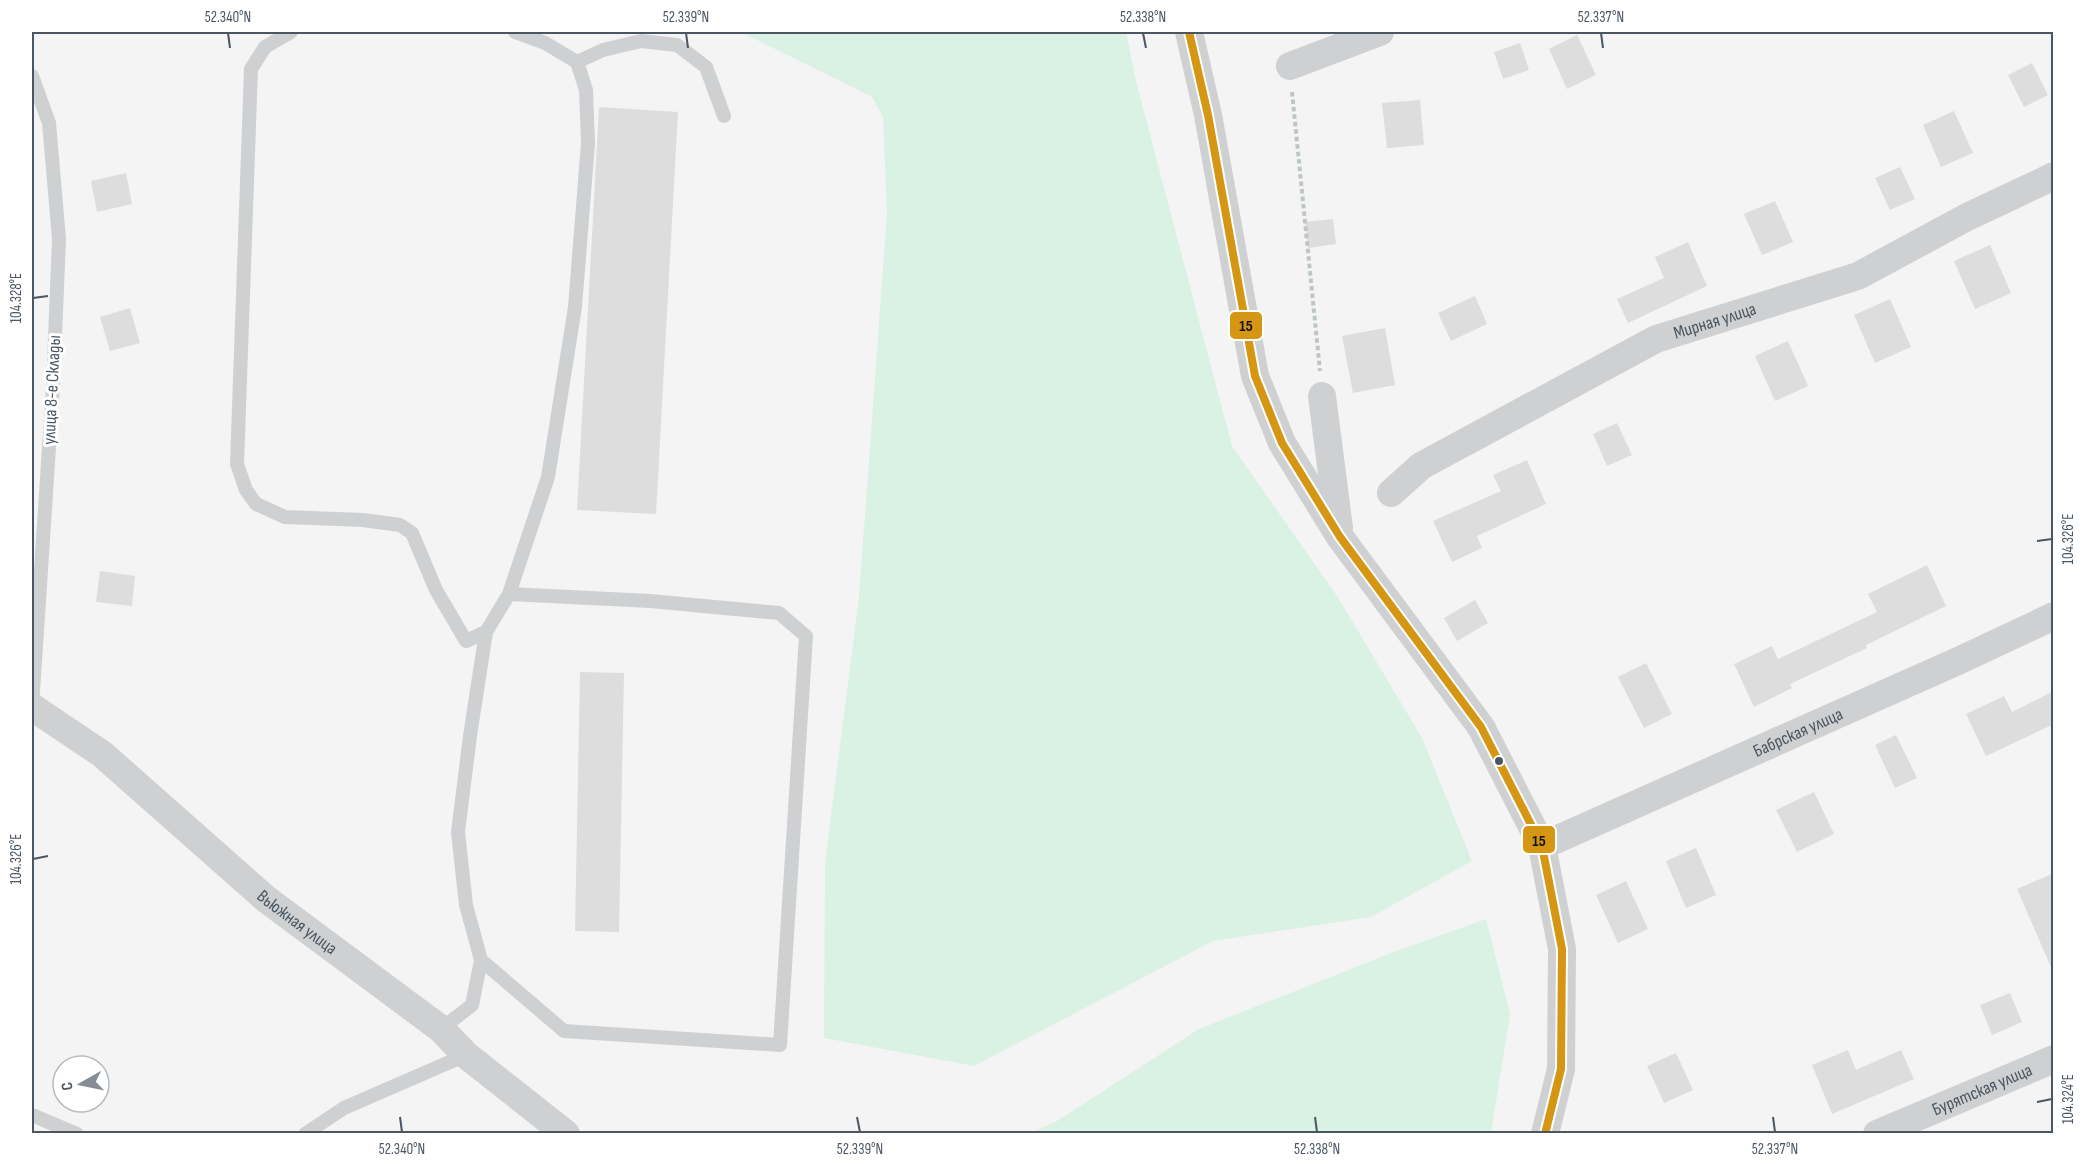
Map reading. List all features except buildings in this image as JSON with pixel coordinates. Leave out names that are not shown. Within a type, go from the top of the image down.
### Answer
[{"type":"street","points":[[1190,32],[1208,115],[1255,376],[1282,442],[1340,537],[1480,727],[1542,846],[1562,949],[1561,1069],[1545,1134]]},
{"type":"street","points":[[1290,66],[1380,32]]},
{"type":"street","name":"Мирная улица","points":[[1391,493],[1420,466],[1656,339],[1858,276],[1967,217],[2054,176]]},
{"type":"street","points":[[1322,396],[1340,537]]},
{"type":"street","name":"Бабрская улица","points":[[1542,846],[2054,616]]},
{"type":"street","name":"Вьюжная улица","points":[[32,707],[102,754],[266,899],[441,1029],[466,1055],[566,1134]]},
{"type":"street","name":"Бурятская улица","points":[[1877,1134],[2054,1059]]},
{"type":"lane","points":[[291,32],[265,48],[251,69],[237,464],[246,490],[256,504],[285,517],[363,520],[400,525],[412,533],[436,590],[466,641],[486,632]]},
{"type":"lane","points":[[441,1029],[472,1005],[480,960],[466,905],[458,832],[470,736],[486,632],[509,594],[548,477],[575,307],[588,143],[586,90],[577,62],[545,44],[515,32]]},
{"type":"lane","points":[[577,62],[603,50],[641,41],[677,45],[706,67],[724,116]]},
{"type":"lane","name":"улица 8-е Склады","points":[[32,76],[49,123],[59,239],[53,387],[32,707]]},
{"type":"lane","points":[[480,960],[564,1031],[780,1045],[806,636],[779,613],[650,601],[509,594]]},
{"type":"lane","points":[[305,1134],[344,1108],[466,1055]]},
{"type":"lane","points":[[32,1115],[77,1134]]},
{"type":"path","points":[[1290,66],[1322,396]]},
{"type":"green space","points":[[741,32],[1126,32],[1136,81],[1232,446],[1337,596],[1422,738],[1472,861],[1371,917],[1213,941],[974,1066],[824,1038],[825,863],[859,597],[887,214],[883,117],[872,97]]},
{"type":"green space","points":[[1486,919],[1510,1014],[1491,1133],[1031,1133],[1057,1121],[1199,1029],[1391,953]]},
{"type":"transit line","name":"15","points":[[1189,32],[1208,115],[1255,376],[1282,443],[1340,537],[1481,727],[1542,846],[1562,949],[1561,1069],[1545,1134]]}]
